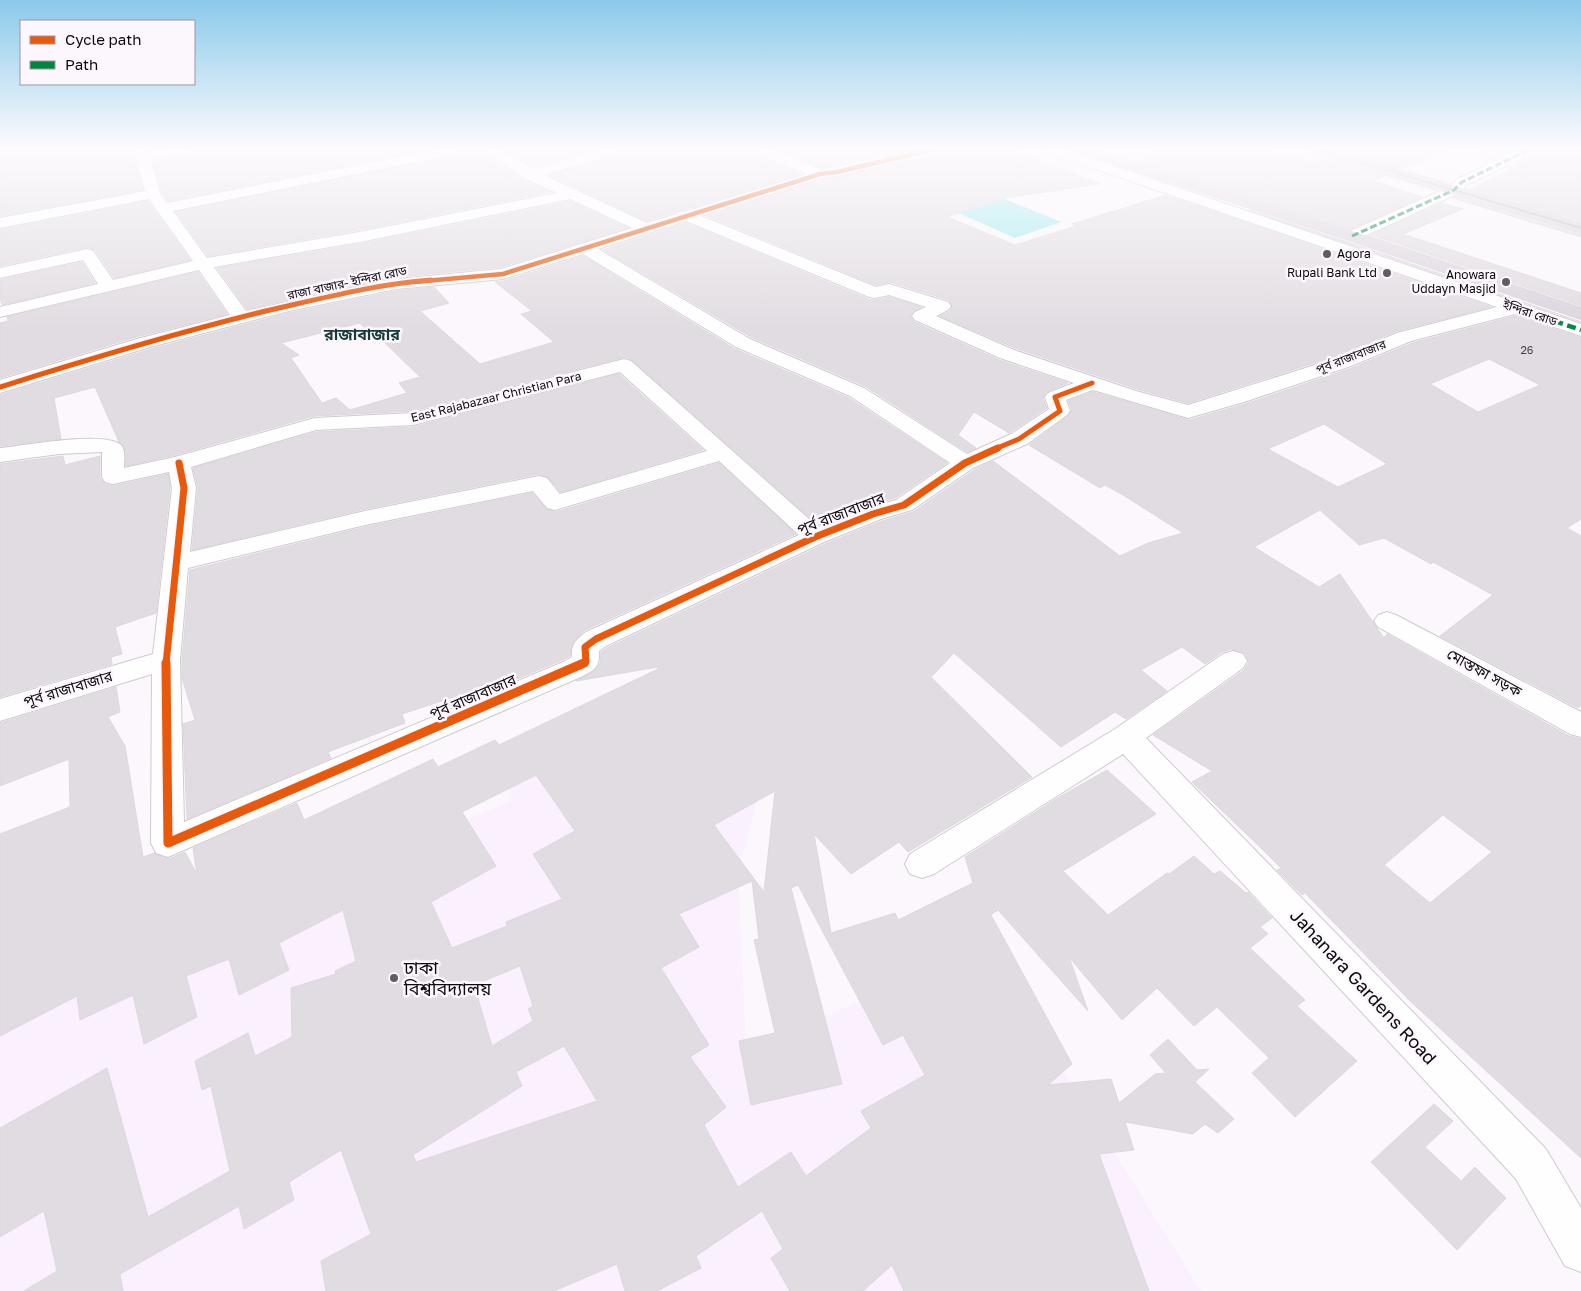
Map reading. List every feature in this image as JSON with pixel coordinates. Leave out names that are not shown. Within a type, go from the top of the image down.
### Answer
[{"type":"highway","name":"ইন্দিরা রোড","points":[[1271,210],[1581,314]]},
{"type":"highway","points":[[1527,210],[1581,228]]},
{"type":"highway","points":[[1544,210],[1581,220]]},
{"type":"street","points":[[0,223],[67,210]]},
{"type":"street","points":[[165,210],[240,317]]},
{"type":"street","points":[[0,312],[203,264],[365,236],[497,210]]},
{"type":"street","points":[[603,210],[645,228]]},
{"type":"street","name":"রাজা বাজার- ইন্দিরা রোড","points":[[0,387],[240,317],[387,285],[420,280],[460,279],[503,274],[703,210]]},
{"type":"street","name":"ইন্দিরা রোড","points":[[1230,210],[1581,330]]},
{"type":"street","points":[[1352,236],[1407,210]]},
{"type":"street","points":[[684,216],[874,293],[889,289],[942,306],[921,316],[1007,354],[1092,383]]},
{"type":"street","points":[[584,248],[743,343],[857,392],[965,463]]},
{"type":"street","points":[[0,273],[87,254],[109,287]]},
{"type":"street","name":"পূর্ব রাজাবাজার","points":[[179,463],[184,488],[166,660],[168,843],[573,669],[586,662],[585,647],[596,639],[815,537],[873,514],[904,505],[965,463],[1019,439],[1042,424],[1060,411],[1054,397],[1092,383],[1188,412],[1238,398],[1344,362],[1404,337],[1516,308]]},
{"type":"street","name":"East Rajabazaar Christian Para","points":[[0,455],[83,445],[108,446],[113,449],[113,476],[179,463],[315,424],[413,419],[624,365],[815,537]]},
{"type":"street","points":[[175,563],[365,518],[539,483],[555,503],[723,453]]},
{"type":"street","name":"মোস্তফা সড়ক","points":[[1387,621],[1581,726]]},
{"type":"street","name":"পূর্ব রাজাবাজার","points":[[0,710],[166,660]]},
{"type":"street","points":[[922,864],[1126,737],[1233,661]]},
{"type":"street","name":"Jahanara Gardens Road","points":[[1126,737],[1531,1164],[1581,1250]]},
{"type":"shaded area","name":"ঢাকা বিশ্ববিদ্যালয়","points":[[783,702],[738,872],[746,1047],[988,951],[1201,1291],[0,1291],[0,999],[310,884],[512,801],[506,771]]},
{"type":"water","points":[[1032,210],[1061,222],[1015,238],[954,211]]},
{"type":"building","points":[[0,210],[32,210],[0,216]]},
{"type":"building","points":[[101,210],[155,210],[190,260],[114,278],[95,250],[87,247],[0,266],[0,230]]},
{"type":"building","points":[[185,210],[459,210],[365,229],[208,256],[176,212]]},
{"type":"building","points":[[525,210],[590,210],[627,228],[501,267],[387,278],[247,309],[217,268],[365,243]]},
{"type":"building","points":[[624,210],[682,210],[647,221]]},
{"type":"building","points":[[725,210],[968,210],[947,217],[1015,245],[1076,226],[1072,224],[1117,210],[1210,210],[1491,307],[1397,331],[1336,356],[1188,403],[1137,389],[1015,348],[940,316],[949,312],[952,307],[949,300],[890,282],[876,285],[707,216]]},
{"type":"building","points":[[1250,210],[1345,241],[1581,322]]},
{"type":"building","points":[[1292,210],[1393,210],[1351,229]]},
{"type":"building","points":[[1426,210],[1460,210],[1403,234],[1581,293],[1581,306],[1371,235]]},
{"type":"building","points":[[1493,210],[1498,210],[1581,235],[1581,237]]},
{"type":"building","points":[[1544,210],[1581,210],[1581,221]]},
{"type":"building","points":[[686,223],[868,299],[875,300],[889,297],[921,307],[910,315],[914,322],[999,360],[1068,383],[1046,392],[1043,398],[1047,408],[1009,433],[974,412],[958,435],[976,448],[967,452],[865,386],[751,337],[603,250]]},
{"type":"building","points":[[583,256],[735,349],[849,398],[947,463],[895,498],[864,507],[818,525],[632,360],[625,357],[413,411],[314,416],[175,455],[126,466],[124,447],[119,442],[95,387],[54,398],[61,439],[0,446],[0,395],[151,349],[289,313],[396,291],[434,287],[449,303],[420,311],[480,364],[554,342],[521,314],[532,311],[495,282],[504,281]],"holes":[[[360,323],[377,342],[382,340],[420,377],[399,383],[407,393],[350,410],[336,398],[322,403],[291,358],[299,355],[281,343]]]},
{"type":"building","points":[[82,262],[95,283],[2,305],[0,280]]},
{"type":"building","points":[[198,272],[227,314],[136,337],[0,378],[0,323],[8,321],[7,317]]},
{"type":"building","points":[[1515,316],[1581,338],[1581,519],[1567,528],[1581,536],[1581,705],[1578,708],[1440,636],[1493,595],[1384,538],[1359,545],[1320,510],[1254,547],[1319,587],[1340,574],[1384,638],[1387,634],[1569,736],[1581,739],[1581,1158],[1409,1000],[1305,893],[1302,895],[1277,870],[1281,868],[1192,782],[1212,771],[1153,735],[1244,670],[1249,662],[1245,653],[1232,649],[1222,652],[1205,664],[1182,647],[1141,670],[1167,691],[1126,719],[1115,712],[1061,747],[954,653],[931,677],[1032,777],[908,852],[899,842],[851,874],[814,834],[831,933],[895,913],[898,920],[973,883],[965,857],[1056,799],[1107,770],[1156,814],[1063,871],[1108,915],[1194,856],[1214,874],[1220,871],[1246,893],[1248,892],[1272,918],[1260,927],[1268,934],[1250,948],[1305,1000],[1297,1006],[1357,1061],[1295,1117],[1252,1073],[1269,1058],[1217,1007],[1194,1026],[1157,988],[1122,1020],[1069,957],[1088,1011],[998,910],[991,915],[1072,1064],[1048,1085],[1111,1079],[1119,1103],[1155,1074],[1166,1073],[1150,1055],[1168,1039],[1197,1070],[1209,1069],[1195,1082],[1234,1119],[1218,1133],[1205,1124],[1193,1134],[1125,1122],[1134,1150],[1099,1154],[1149,1291],[904,1291],[892,1265],[863,1291],[790,1291],[771,1258],[783,1249],[762,1211],[696,1256],[701,1268],[657,1291],[625,1291],[617,1264],[554,1291],[326,1291],[321,1261],[371,1234],[341,1150],[289,1182],[294,1200],[244,1229],[239,1206],[120,1274],[123,1291],[24,1291],[57,1271],[44,1211],[0,1237],[0,1128],[107,1068],[148,1217],[230,1171],[211,1086],[202,1090],[195,1061],[248,1033],[255,1056],[292,1037],[291,988],[336,974],[335,971],[356,961],[343,910],[279,943],[289,970],[239,995],[229,959],[186,976],[197,1017],[144,1044],[133,995],[80,1020],[77,996],[0,1036],[0,834],[70,807],[69,759],[0,786],[0,723],[116,687],[120,712],[108,717],[125,746],[143,857],[154,853],[169,859],[185,852],[197,874],[193,848],[297,803],[304,820],[433,759],[438,767],[495,740],[499,745],[658,669],[658,667],[576,681],[595,670],[600,664],[601,652],[607,648],[825,544],[882,521],[913,512],[974,470],[993,461],[1120,556],[1148,543],[1183,533],[1123,495],[1105,485],[1100,488],[1029,445],[1068,416],[1072,410],[1068,401],[1093,392],[1189,420],[1245,404],[1352,368],[1412,343]],"holes":[[[1489,359],[1540,385],[1478,412],[1430,384]],[[1324,424],[1387,464],[1338,487],[1268,449]],[[536,775],[575,831],[533,854],[562,899],[506,922],[507,926],[452,948],[431,902],[496,866],[462,812]],[[775,791],[764,892],[714,825]],[[1443,815],[1492,852],[1430,903],[1384,865]],[[752,881],[759,939],[754,940],[775,1033],[739,1041],[751,1105],[842,1084],[791,888],[798,885],[883,1045],[903,1035],[925,1075],[861,1111],[871,1128],[806,1176],[791,1152],[738,1187],[704,1125],[726,1107],[690,1057],[709,1045],[661,968],[699,947],[679,914]],[[520,966],[533,1006],[528,1009],[533,1021],[492,1046],[474,985]],[[564,1046],[597,1101],[416,1162],[413,1155],[522,1086],[516,1072]]]},
{"type":"building","points":[[619,374],[703,450],[561,492],[548,477],[539,474],[365,509],[192,550],[198,488],[193,468],[316,432],[413,427]]},
{"type":"building","points":[[63,456],[65,465],[100,456],[100,478],[105,484],[113,486],[168,474],[170,488],[156,613],[115,627],[122,654],[111,657],[112,664],[0,697],[0,464]]},
{"type":"building","points":[[719,463],[796,534],[585,630],[573,642],[570,656],[562,660],[472,698],[469,692],[402,714],[405,723],[328,752],[331,758],[187,819],[183,724],[195,720],[182,678],[182,660],[190,570],[365,527],[532,493],[546,509],[556,512]]},
{"type":"building","points":[[1434,1104],[1453,1121],[1425,1147],[1461,1181],[1475,1167],[1506,1198],[1457,1250],[1371,1162]]},
{"type":"railway","points":[[1521,210],[1581,228]]},
{"type":"marked path","points":[[1352,236],[1409,210]]},
{"type":"marked path","points":[[1516,308],[1581,330]]},
{"type":"cycle path","points":[[0,387],[96,357],[240,317],[396,284],[503,274],[705,210]]},
{"type":"cycle path","points":[[179,463],[184,488],[166,660],[168,843],[573,669],[586,662],[585,647],[596,639],[815,537],[873,514],[904,505],[965,463],[1019,439],[1060,411],[1055,397],[1092,383]]},
{"type":"place","name":"Agora","points":[[1327,254]]},
{"type":"place","name":"Rupali Bank Ltd","points":[[1387,273]]},
{"type":"place","name":"Anowara Uddayn Masjid","points":[[1506,282]]},
{"type":"place","name":"ঢাকা বিশ্ববিদ্যালয়","points":[[394,978]]},
{"type":"district","name":"রাজাবাজার","points":[[362,334]]}]
